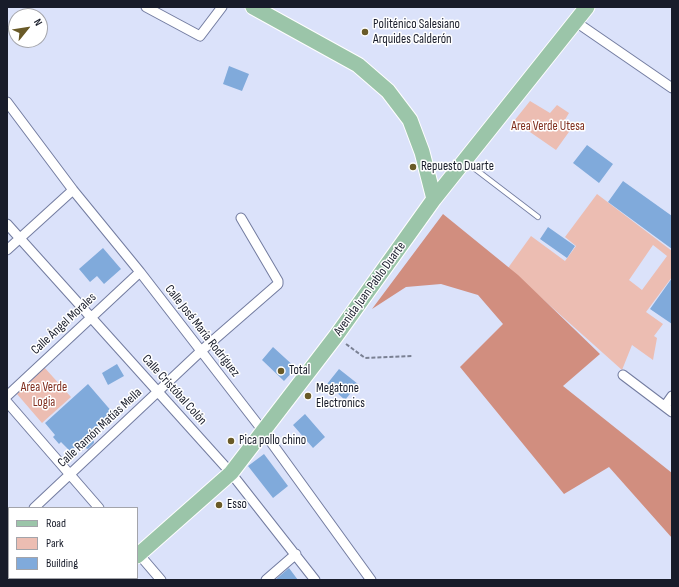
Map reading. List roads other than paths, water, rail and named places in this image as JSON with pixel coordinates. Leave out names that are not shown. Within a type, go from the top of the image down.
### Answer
[{"type":"main road","points":[[253,7],[358,65],[388,90],[410,120],[422,152],[434,199]]},
{"type":"main road","name":"Avenida Juan Pablo Duarte","points":[[138,554],[231,474],[336,336],[434,199],[587,7]]},
{"type":"street","points":[[146,7],[200,36],[222,7]]},
{"type":"street","points":[[576,22],[672,88]]},
{"type":"street","name":"Calle José María Rodríguez","points":[[7,102],[10,114],[140,272],[263,431],[371,580]]},
{"type":"street","points":[[7,250],[73,190]]},
{"type":"street","name":"Calle Ramón Matías Mella","points":[[35,507],[201,351],[278,283],[241,218]]},
{"type":"street","name":"Calle Cristóbal Colón","points":[[7,224],[92,317],[231,474],[296,554],[315,580]]},
{"type":"street","name":"Calle Ángel Morales","points":[[7,396],[140,272]]},
{"type":"street","points":[[622,375],[668,409],[672,396]]},
{"type":"street","points":[[7,402],[98,507]]},
{"type":"street","points":[[138,554],[161,580]]},
{"type":"street","points":[[266,580],[296,554]]},
{"type":"lane","points":[[464,161],[538,217]]},
{"type":"place","name":"Politénico Salesiano Arquides Calderón","points":[[365,32]]},
{"type":"place","name":"Repuesto Duarte","points":[[413,167]]},
{"type":"place","name":"Total","points":[[281,371]]},
{"type":"place","name":"Megatone Electronics","points":[[308,396]]},
{"type":"place","name":"Pica pollo chino","points":[[231,441]]},
{"type":"place","name":"Esso","points":[[219,505]]},
{"type":"park label","name":"Area Verde Utesa","points":[[548,127]]},
{"type":"park label","name":"Area Verde Logia","points":[[44,396]]}]
